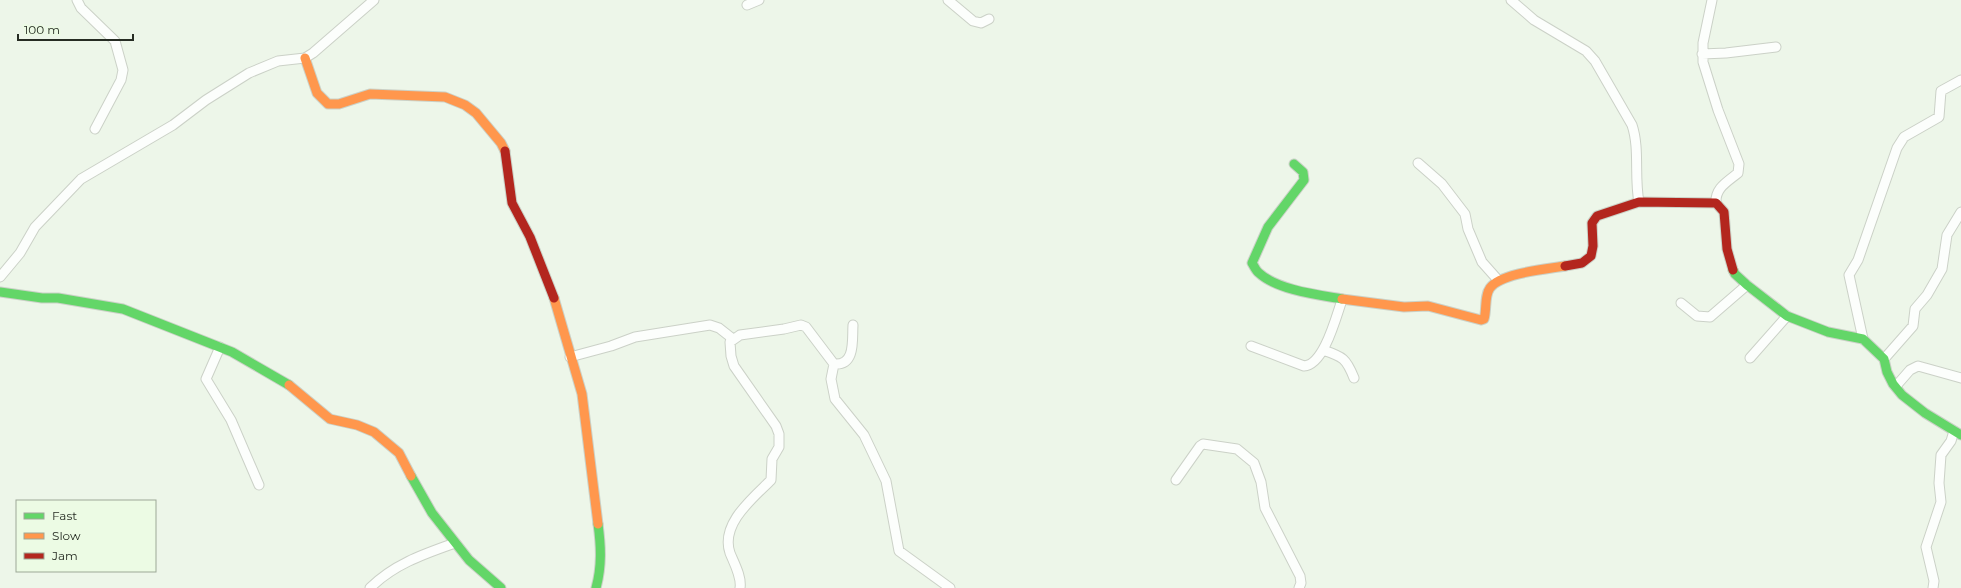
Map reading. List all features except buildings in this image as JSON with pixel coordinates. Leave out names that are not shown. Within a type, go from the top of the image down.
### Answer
[{"type":"street","points":[[77,0],[82,8],[115,41],[123,70],[121,80],[95,129]]},
{"type":"street","points":[[0,277],[20,253],[35,227],[82,179],[173,125],[206,100],[249,73],[278,61],[305,58],[323,46],[374,0]]},
{"type":"street","points":[[746,5],[759,0]]},
{"type":"street","points":[[948,0],[973,22],[981,23],[989,19]]},
{"type":"street","points":[[1511,0],[1534,20],[1586,51],[1595,61],[1632,125],[1635,134],[1636,189],[1639,202]]},
{"type":"street","points":[[1712,0],[1702,54],[1718,110],[1740,164],[1738,174],[1724,184],[1717,193],[1716,203],[1724,212],[1727,249],[1735,274],[1787,316],[1818,329],[1863,340],[1884,359]]},
{"type":"street","points":[[1702,54],[1726,53],[1776,46]]},
{"type":"street","points":[[305,58],[317,93],[328,104],[339,104],[370,94],[444,97],[465,105],[476,113],[505,150],[512,203],[530,237],[558,308],[570,356],[582,394],[588,432],[601,549],[600,572],[596,588]]},
{"type":"street","points":[[1863,340],[1849,275],[1858,260],[1897,148],[1904,137],[1939,117],[1941,90],[1961,80]]},
{"type":"street","points":[[1418,163],[1442,184],[1462,209],[1465,214],[1468,229],[1482,262],[1498,280]]},
{"type":"street","points":[[1294,164],[1303,172],[1304,180],[1268,227],[1254,257],[1253,267],[1258,273],[1283,285],[1325,298],[1406,307],[1426,306],[1481,320],[1484,319],[1486,312],[1489,291],[1498,280],[1518,274],[1582,263],[1590,260],[1593,254],[1591,228],[1593,219],[1597,216],[1639,202],[1716,203]]},
{"type":"street","points":[[1933,588],[1934,581],[1926,547],[1940,510],[1941,456],[1958,433],[1900,393],[1884,368],[1884,359],[1913,326],[1915,309],[1927,295],[1942,269],[1947,235],[1961,212]]},
{"type":"street","points":[[1681,303],[1697,316],[1710,317],[1747,285]]},
{"type":"street","points":[[0,292],[42,298],[58,298],[123,309],[232,352],[284,380],[330,419],[357,425],[385,440],[399,453],[405,460],[425,502],[455,543],[469,560],[501,588]]},
{"type":"street","points":[[1250,346],[1304,366],[1311,364],[1317,359],[1323,350],[1342,300]]},
{"type":"street","points":[[1750,358],[1787,316]]},
{"type":"street","points":[[570,356],[612,346],[635,337],[710,325],[719,328],[733,339]]},
{"type":"street","points":[[740,588],[738,574],[727,543],[728,538],[741,510],[771,480],[772,459],[779,447],[780,439],[776,426],[734,366],[730,348],[733,339],[740,335],[784,330],[802,325],[806,327],[834,364],[831,379],[835,399],[864,435],[886,481],[899,551],[950,588]]},
{"type":"street","points":[[834,364],[846,361],[853,351],[853,325]]},
{"type":"street","points":[[220,347],[206,380],[230,420],[259,484]]},
{"type":"street","points":[[1323,350],[1341,356],[1347,361],[1354,378]]},
{"type":"street","points":[[1896,386],[1910,370],[1918,366],[1961,378]]},
{"type":"street","points":[[1176,480],[1200,446],[1203,444],[1237,450],[1254,464],[1261,482],[1265,508],[1300,576],[1301,583],[1299,588]]},
{"type":"street","points":[[370,588],[397,566],[416,557],[455,543]]},
{"type":"traffic: fast","points":[[1294,164],[1303,172],[1304,180],[1268,227],[1252,263],[1258,272],[1276,284],[1299,291],[1342,299]]},
{"type":"traffic: fast","points":[[1733,270],[1735,274],[1747,285],[1787,316],[1828,332],[1863,339],[1884,359],[1887,372],[1893,384],[1902,395],[1925,413],[1961,435]]},
{"type":"traffic: fast","points":[[0,292],[42,298],[58,298],[123,309],[232,352],[289,385]]},
{"type":"traffic: fast","points":[[411,476],[432,513],[469,560],[501,588]]},
{"type":"traffic: fast","points":[[596,588],[600,556],[598,524]]},
{"type":"traffic: slow","points":[[305,58],[317,93],[328,104],[339,104],[370,94],[445,97],[465,105],[476,113],[501,143],[505,151]]},
{"type":"traffic: slow","points":[[1342,299],[1404,307],[1428,306],[1481,320],[1484,319],[1488,291],[1496,283],[1525,272],[1565,266]]},
{"type":"traffic: slow","points":[[554,298],[582,394],[598,524]]},
{"type":"traffic: slow","points":[[289,385],[330,419],[357,425],[374,432],[399,453],[411,476]]},
{"type":"traffic: jam","points":[[505,151],[512,203],[530,237],[554,298]]},
{"type":"traffic: jam","points":[[1565,266],[1582,263],[1591,256],[1593,246],[1592,223],[1597,216],[1639,202],[1716,203],[1724,212],[1727,249],[1733,270]]}]
